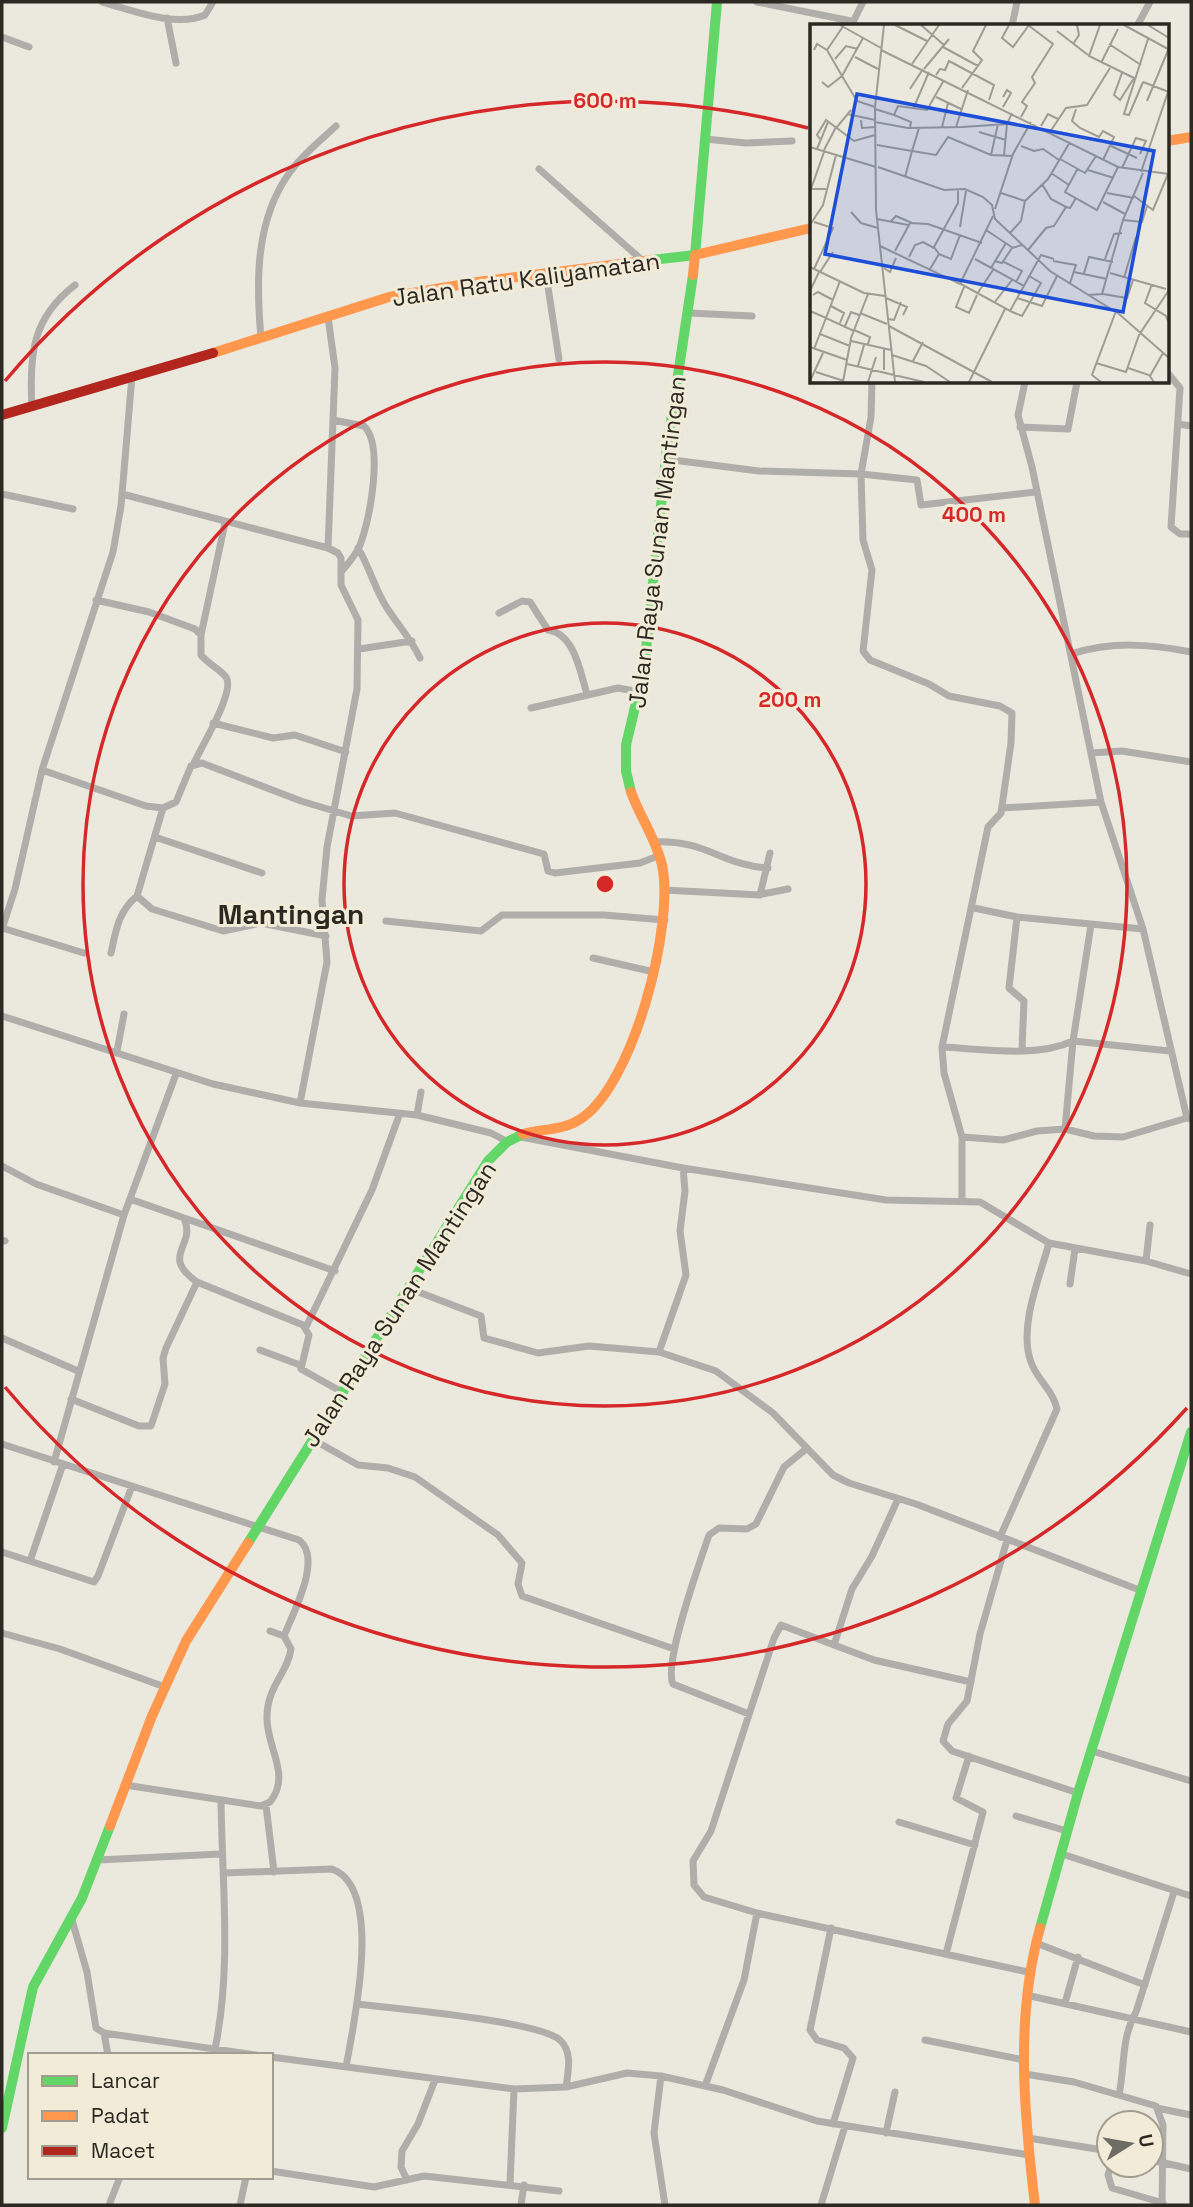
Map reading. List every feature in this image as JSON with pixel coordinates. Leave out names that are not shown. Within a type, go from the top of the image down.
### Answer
[{"type":"main road","name":"Jalan Raya Sunan Mantingan","points":[[2,2128],[30,1996],[71,1919],[98,1860],[124,1785],[165,1687],[202,1611],[488,1161],[508,1142],[521,1136],[571,1126],[602,1098],[628,1045],[654,972],[664,937],[664,890],[659,856],[633,803],[626,774],[625,754],[641,690],[666,459],[690,313],[717,2]]},
{"type":"main road","points":[[1168,141],[1191,137]]},
{"type":"main road","name":"Jalan Ratu Kaliyamatan","points":[[2,415],[389,297],[695,255],[810,228]]},
{"type":"main road","points":[[1035,2205],[1029,2155],[1024,2060],[1028,1972],[1078,1793],[1191,1434]]},
{"type":"street","points":[[102,2],[167,18],[198,18],[209,12],[213,2]]},
{"type":"street","points":[[757,2],[851,24],[863,2]]},
{"type":"street","points":[[1012,24],[1017,2]]},
{"type":"street","points":[[1138,24],[1150,2]]},
{"type":"street","points":[[167,18],[176,63]]},
{"type":"street","points":[[2,37],[29,47]]},
{"type":"street","points":[[261,338],[258,261],[273,209],[289,174],[336,127]]},
{"type":"street","points":[[705,139],[746,143],[792,141]]},
{"type":"street","points":[[539,169],[645,262]]},
{"type":"street","points":[[546,274],[559,359]]},
{"type":"street","points":[[32,407],[30,383],[40,327],[45,313],[75,285]]},
{"type":"street","points":[[690,313],[752,316]]},
{"type":"street","points":[[328,317],[335,368],[328,548]]},
{"type":"street","points":[[1168,373],[1180,388],[1170,519],[1175,532],[1191,534]]},
{"type":"street","points":[[84,953],[2,929],[42,769],[113,552],[122,494],[132,376]]},
{"type":"street","points":[[872,383],[871,418],[861,474],[863,540],[872,570],[863,651],[870,660],[929,684],[949,696],[1010,710],[1011,743],[1002,808],[988,827],[974,908],[942,1047],[944,1073],[961,1138],[962,1200]]},
{"type":"street","points":[[961,1138],[1003,1140],[1037,1131],[1065,1129],[1094,1136],[1123,1137],[1189,1119],[1170,1051],[1143,929],[1101,802],[1035,492],[1032,467],[1020,427],[1019,403],[1025,383]]},
{"type":"street","points":[[1020,427],[1068,429],[1077,383]]},
{"type":"street","points":[[333,420],[364,426],[372,437],[374,468],[358,548],[341,572]]},
{"type":"street","points":[[1178,424],[1191,426]]},
{"type":"street","points":[[666,459],[759,471],[861,474],[915,479],[919,481],[920,505],[1035,492]]},
{"type":"street","points":[[2,494],[73,509]]},
{"type":"street","points":[[122,494],[328,548],[338,553],[341,585],[358,620],[355,707],[332,811],[322,900],[326,971],[300,1103]]},
{"type":"street","points":[[42,769],[146,806],[163,808],[176,802],[213,723],[225,705],[229,689],[227,678],[201,655],[201,635],[225,523]]},
{"type":"street","points":[[358,548],[372,570],[387,609],[412,641],[420,658]]},
{"type":"street","points":[[96,600],[164,617],[195,629],[201,635]]},
{"type":"street","points":[[499,613],[522,601],[530,602],[548,630],[558,632],[566,640],[587,694]]},
{"type":"street","points":[[359,649],[412,641]]},
{"type":"street","points":[[1071,654],[1094,647],[1127,644],[1191,652]]},
{"type":"street","points":[[531,708],[623,688],[641,690]]},
{"type":"street","points":[[213,723],[273,738],[295,735],[345,752]]},
{"type":"street","points":[[1091,753],[1122,751],[1191,762]]},
{"type":"street","points":[[194,764],[202,763],[332,811],[368,817],[395,813],[544,854],[548,871],[555,873],[640,863],[659,856]]},
{"type":"street","points":[[1002,808],[1101,802]]},
{"type":"street","points":[[111,953],[118,919],[125,906],[137,896],[163,808]]},
{"type":"street","points":[[155,837],[262,873]]},
{"type":"street","points":[[654,842],[691,844],[742,865],[768,868]]},
{"type":"street","points":[[762,894],[770,853]]},
{"type":"street","points":[[664,890],[762,894],[788,889]]},
{"type":"street","points":[[137,896],[152,909],[223,931],[261,923],[326,936]]},
{"type":"street","points":[[974,908],[1017,917],[1143,929]]},
{"type":"street","points":[[386,921],[481,931],[502,915],[604,915],[665,920]]},
{"type":"street","points":[[1017,917],[1009,988],[1024,1001],[1022,1049]]},
{"type":"street","points":[[1065,1129],[1073,1041],[1091,925]]},
{"type":"street","points":[[593,958],[654,972]]},
{"type":"street","points":[[117,1051],[124,1014]]},
{"type":"street","points":[[2,1016],[117,1051],[176,1074],[300,1103],[417,1115],[491,1133],[508,1142]]},
{"type":"street","points":[[942,1047],[1022,1049],[1061,1046],[1073,1041],[1170,1051]]},
{"type":"street","points":[[54,1462],[124,1215],[176,1074]]},
{"type":"street","points":[[417,1115],[421,1092]]},
{"type":"street","points":[[300,1365],[309,1340],[306,1327],[372,1190],[400,1113]]},
{"type":"street","points":[[521,1136],[683,1168],[886,1199],[962,1200],[992,1207],[1049,1243],[1146,1261],[1191,1274]]},
{"type":"street","points":[[2,1166],[36,1184],[124,1215]]},
{"type":"street","points":[[659,1352],[687,1268],[680,1231],[685,1191],[683,1168]]},
{"type":"street","points":[[130,1199],[185,1221],[335,1271]]},
{"type":"street","points":[[185,1221],[187,1226],[178,1259],[182,1270],[197,1282],[306,1327]]},
{"type":"street","points":[[1146,1261],[1150,1225]]},
{"type":"street","points":[[1049,1243],[1027,1332],[1030,1361],[1052,1393],[1057,1409],[1004,1538],[965,1706],[948,1724],[943,1741],[953,1751],[1078,1793]]},
{"type":"street","points":[[1070,1284],[1075,1249]]},
{"type":"street","points":[[71,1399],[139,1426],[151,1426],[165,1384],[166,1348],[197,1282]]},
{"type":"street","points":[[408,1288],[481,1317],[484,1338],[501,1345],[538,1353],[589,1346],[659,1352],[716,1370],[772,1413],[833,1475],[1142,1591]]},
{"type":"street","points":[[2,1338],[78,1371]]},
{"type":"street","points":[[260,1350],[300,1365],[303,1371],[342,1392]]},
{"type":"street","points":[[312,1439],[358,1465],[388,1468],[415,1477],[498,1535],[523,1563],[518,1584],[522,1596],[674,1649]]},
{"type":"street","points":[[2,1444],[299,1540],[308,1551],[308,1570],[284,1636]]},
{"type":"street","points":[[749,1714],[673,1684],[669,1676],[674,1649],[709,1535],[719,1528],[747,1529],[756,1524],[784,1468],[806,1449]]},
{"type":"street","points":[[30,1561],[63,1464]]},
{"type":"street","points":[[2,1552],[94,1582],[132,1486]]},
{"type":"street","points":[[834,1646],[852,1590],[872,1556],[898,1499]]},
{"type":"street","points":[[971,1682],[921,1673],[834,1646],[781,1625],[774,1637],[711,1830],[694,1861],[692,1876],[698,1891],[704,1896],[757,1913],[1028,1972]]},
{"type":"street","points":[[266,1805],[274,1797],[280,1779],[267,1717],[270,1693],[291,1654],[290,1644],[284,1636],[270,1631]]},
{"type":"street","points":[[2,1633],[60,1649],[165,1687]]},
{"type":"street","points":[[1091,1751],[1191,1781]]},
{"type":"street","points":[[946,1954],[983,1810],[956,1798],[969,1756]]},
{"type":"street","points":[[124,1785],[266,1805]]},
{"type":"street","points":[[215,2049],[225,1990],[223,1873],[220,1854],[221,1800]]},
{"type":"street","points":[[266,1805],[274,1872]]},
{"type":"street","points":[[1016,1816],[1068,1831]]},
{"type":"street","points":[[899,1822],[975,1845]]},
{"type":"street","points":[[98,1860],[220,1854]]},
{"type":"street","points":[[1062,1854],[1191,1896]]},
{"type":"street","points":[[223,1873],[332,1869],[350,1884],[360,1922],[361,1955],[357,2004],[346,2067]]},
{"type":"street","points":[[1119,2095],[1125,2060],[1125,2036],[1145,1985],[1174,1892]]},
{"type":"street","points":[[705,2086],[744,1980],[757,1913]]},
{"type":"street","points":[[71,1919],[87,1972],[93,2023],[104,2033],[243,2053]]},
{"type":"street","points":[[831,1928],[810,2030],[817,2040],[844,2048],[853,2058],[833,2124]]},
{"type":"street","points":[[1036,1943],[1145,1985]]},
{"type":"street","points":[[1065,2003],[1078,1957]]},
{"type":"street","points":[[1026,1995],[1191,2032]]},
{"type":"street","points":[[357,2004],[457,2015],[547,2034],[561,2041],[566,2048],[569,2063],[566,2087]]},
{"type":"street","points":[[104,2033],[108,2053]]},
{"type":"street","points":[[925,2040],[1024,2060]]},
{"type":"street","points":[[273,2057],[514,2089],[566,2087],[620,2074],[661,2076],[705,2086],[833,2124],[1029,2155]]},
{"type":"street","points":[[1025,2074],[1073,2082],[1157,2108],[1191,2115]]},
{"type":"street","points":[[661,2076],[654,2133],[666,2205]]},
{"type":"street","points":[[407,2180],[401,2167],[402,2151],[418,2124],[435,2080]]},
{"type":"street","points":[[510,2183],[514,2089]]},
{"type":"street","points":[[886,2133],[895,2092]]},
{"type":"street","points":[[821,2205],[845,2126]]},
{"type":"street","points":[[1028,2138],[1095,2149]]},
{"type":"street","points":[[1165,2163],[1191,2169]]},
{"type":"street","points":[[273,2171],[374,2188],[424,2176],[510,2183],[559,2191]]},
{"type":"street","points":[[109,2205],[119,2179]]},
{"type":"street","points":[[240,2205],[246,2179]]},
{"type":"street","points":[[1109,2179],[1112,2188],[1162,2204],[1161,2179]]},
{"type":"street","points":[[521,2205],[524,2185]]},
{"type":"traffic: fast","points":[[652,260],[695,255],[717,2]]},
{"type":"traffic: fast","points":[[631,792],[626,771],[626,745],[644,669],[667,448],[693,275]]},
{"type":"traffic: fast","points":[[248,1543],[488,1161],[507,1142],[523,1134]]},
{"type":"traffic: fast","points":[[1040,1928],[1078,1793],[1191,1432]]},
{"type":"traffic: fast","points":[[2,2128],[33,1987],[82,1898],[110,1826]]},
{"type":"traffic: slow","points":[[1168,141],[1191,137]]},
{"type":"traffic: slow","points":[[693,275],[695,255],[810,228]]},
{"type":"traffic: slow","points":[[213,353],[389,297],[477,282],[652,260]]},
{"type":"traffic: slow","points":[[523,1134],[573,1123],[599,1102],[617,1075],[646,1003],[656,963],[664,892],[659,855],[631,792]]},
{"type":"traffic: slow","points":[[110,1826],[152,1716],[186,1641],[248,1543]]},
{"type":"traffic: slow","points":[[1035,2205],[1024,2066],[1027,1996],[1040,1928]]},
{"type":"traffic: jam","points":[[2,415],[213,353]]},
{"type":"district","name":"Mantingan","points":[[291,914]]}]
